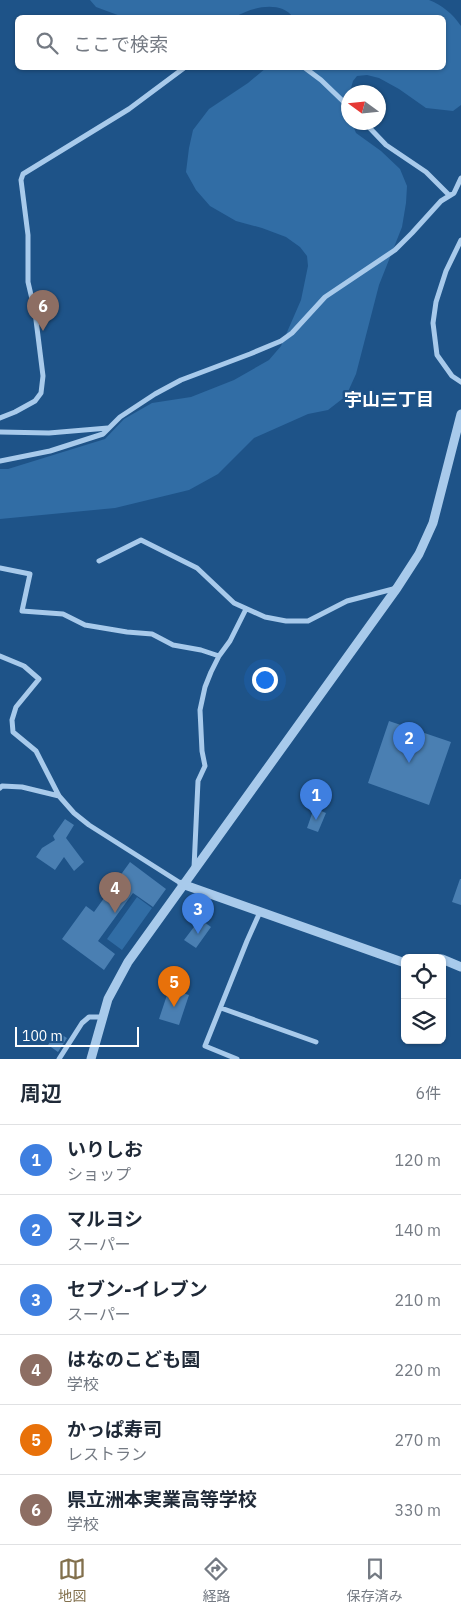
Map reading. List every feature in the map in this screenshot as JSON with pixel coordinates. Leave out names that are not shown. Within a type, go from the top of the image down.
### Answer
[{"type":"street","points":[[0,418],[35,401],[41,393],[43,376],[35,312],[28,282],[28,235],[26,207],[21,180],[23,174],[129,109],[181,70]]},
{"type":"street","points":[[308,70],[341,99]]},
{"type":"street","points":[[372,130],[400,156],[426,172],[449,195]]},
{"type":"street","points":[[0,461],[23,458],[50,451],[103,434],[120,417],[155,394],[181,380],[281,341],[292,333],[325,297],[395,250],[441,201],[454,193],[461,178]]},
{"type":"street","points":[[461,240],[446,271],[436,302],[433,323],[437,355],[452,376],[461,382]]},
{"type":"street","points":[[91,1059],[108,998],[128,962],[182,884],[397,588],[419,554],[433,523],[458,439],[461,414]]},
{"type":"street","points":[[0,432],[49,433],[108,428]]},
{"type":"street","points":[[99,561],[141,540],[197,568],[234,603],[265,617],[286,621],[308,621],[347,601],[397,588]]},
{"type":"street","points":[[0,568],[30,574],[22,611],[63,614],[85,625],[152,634],[173,645],[201,650],[219,656]]},
{"type":"street","points":[[194,868],[198,781],[205,766],[202,751],[200,710],[205,687],[219,656],[230,640],[246,609]]},
{"type":"street","points":[[0,656],[24,666],[40,679],[16,707],[12,720],[13,732],[36,751],[59,796],[89,826],[182,884],[401,961]]},
{"type":"street","points":[[0,788],[22,788],[59,796]]},
{"type":"street","points":[[237,1059],[205,1046],[260,912]]},
{"type":"street","points":[[446,961],[461,967]]},
{"type":"street","points":[[221,1008],[316,1042]]},
{"type":"street","points":[[59,1059],[82,1023],[89,1017],[103,1017]]},
{"type":"shaded area","points":[[90,0],[429,0],[447,10],[461,26],[461,105],[453,111],[426,108],[399,89],[379,78],[367,75],[357,76],[352,85],[341,85],[341,130],[355,130],[356,133],[381,151],[400,169],[407,186],[402,227],[379,285],[356,374],[346,396],[328,410],[308,414],[254,438],[218,474],[189,490],[115,508],[0,519],[0,469],[8,469],[105,439],[124,419],[152,403],[191,397],[234,380],[269,360],[281,346],[301,300],[308,266],[307,256],[300,247],[286,237],[236,221],[210,206],[196,190],[186,172],[189,148],[193,130],[209,109],[248,83],[264,70],[446,70],[446,15],[291,15],[281,8],[266,7],[249,10],[238,15],[118,15],[96,7]]},
{"type":"shaded area","points":[[137,897],[152,908],[122,950],[107,939]]},
{"type":"building","points":[[389,721],[451,742],[429,805],[368,783]]},
{"type":"building","points":[[314,808],[326,813],[318,832],[307,828]]},
{"type":"building","points":[[65,819],[74,825],[66,838],[84,862],[74,871],[64,857],[55,870],[36,857],[42,848],[55,840],[53,836]]},
{"type":"building","points":[[130,862],[166,889],[153,907],[133,893],[98,941],[115,954],[104,970],[62,939],[86,906],[94,912]]},
{"type":"building","points":[[461,879],[461,905],[452,902]]},
{"type":"building","points":[[200,919],[211,927],[196,948],[184,940]]},
{"type":"building","points":[[169,989],[189,995],[179,1025],[159,1019]]},
{"type":"building","points":[[57,1032],[67,1038],[58,1052],[48,1045]]},
{"type":"place","name":"県立洲本実業高等学校","points":[[43,331]]},
{"type":"place","name":"マルヨシ","points":[[409,763]]},
{"type":"place","name":"いりしお","points":[[316,820]]},
{"type":"place","name":"はなのこども園","points":[[115,913]]},
{"type":"place","name":"セブン-イレブン","points":[[198,934]]},
{"type":"place","name":"かっぱ寿司","points":[[174,1007]]},
{"type":"district","name":"宇山三丁目","points":[[389,399]]}]
